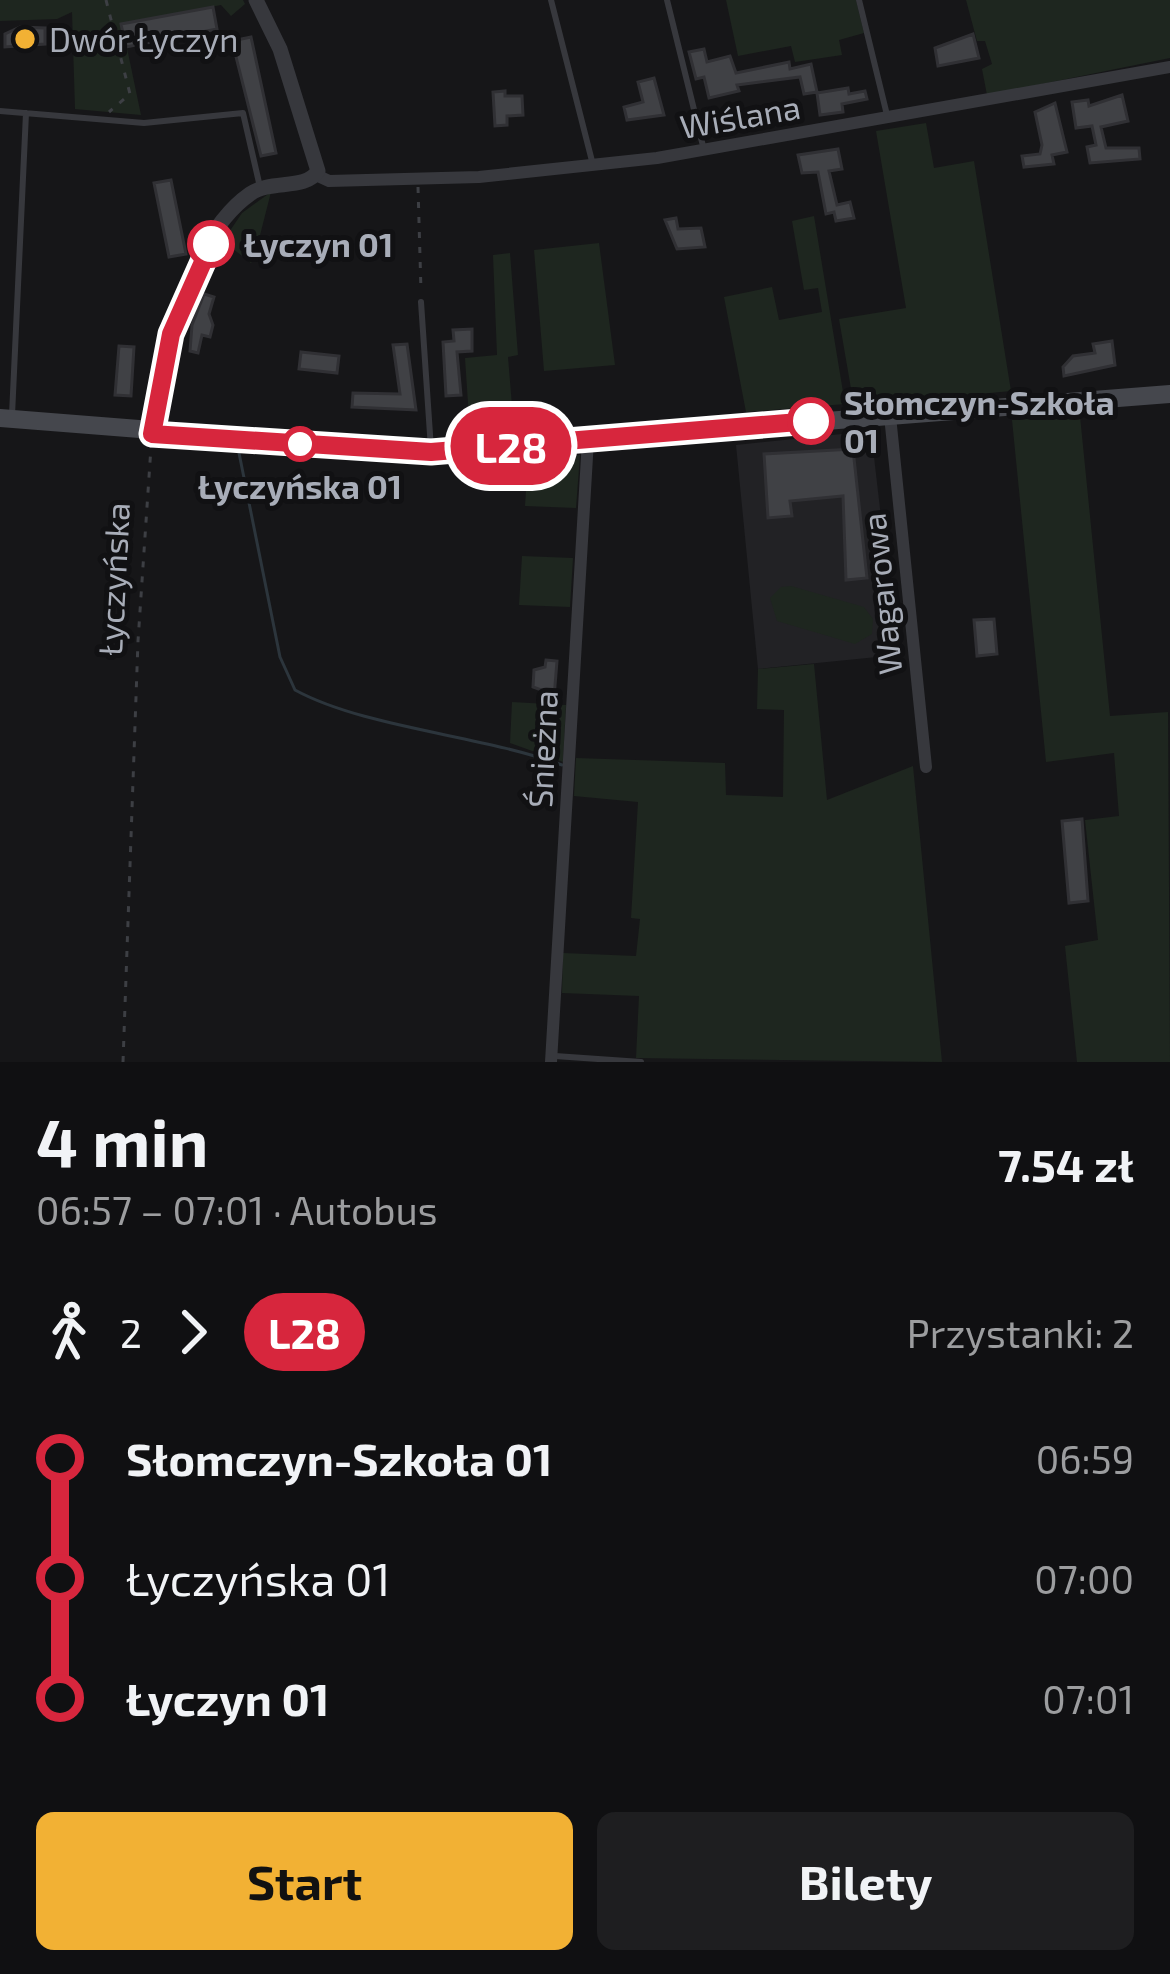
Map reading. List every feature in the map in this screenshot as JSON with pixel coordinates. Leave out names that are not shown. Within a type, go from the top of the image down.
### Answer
[{"type":"main road","points":[[6,419],[152,434],[431,452],[1170,394]]},
{"type":"street","points":[[152,434],[171,334],[188,287],[226,219],[260,188],[316,176],[317,157],[290,75],[256,0]]},
{"type":"street","name":"Wiślana","points":[[316,176],[329,181],[417,179],[592,165],[704,150],[1170,67]]},
{"type":"street","name":"Wagarowa","points":[[890,416],[926,767]]},
{"type":"street","name":"Śnieżna","points":[[551,1058],[588,440]]},
{"type":"lane","points":[[551,0],[592,165]]},
{"type":"lane","points":[[667,0],[704,150]]},
{"type":"lane","points":[[860,0],[888,118]]},
{"type":"lane","points":[[0,111],[144,122],[243,112],[260,188]]},
{"type":"lane","points":[[6,419],[26,113]]},
{"type":"lane","points":[[421,302],[431,452]]},
{"type":"lane","points":[[551,1058],[641,1062]]},
{"type":"path","points":[[105,119],[130,94],[106,0]]},
{"type":"path","points":[[417,179],[421,302]]},
{"type":"path","name":"Łyczyńska","points":[[123,1062],[138,641],[152,434]]},
{"type":"shaded area","points":[[0,0],[243,0],[245,4],[231,16],[221,5],[122,24],[141,115],[75,109],[72,12],[57,19],[0,21]]},
{"type":"shaded area","points":[[726,0],[856,0],[864,33],[839,40],[842,55],[795,62],[791,46],[738,56]]},
{"type":"shaded area","points":[[966,0],[1170,0],[1170,58],[987,95],[982,69],[992,64],[985,41],[977,41]]},
{"type":"shaded area","points":[[926,123],[934,168],[974,161],[1011,391],[854,406],[839,319],[906,308],[876,131]]},
{"type":"shaded area","points":[[271,192],[251,263],[223,241],[242,213]]},
{"type":"shaded area","points":[[814,216],[845,404],[746,412],[724,297],[772,287],[779,320],[822,312],[818,288],[804,290],[792,221]]},
{"type":"shaded area","points":[[599,243],[615,365],[544,371],[534,250]]},
{"type":"shaded area","points":[[510,253],[518,355],[508,357],[514,430],[470,433],[465,358],[497,355],[493,255]]},
{"type":"shaded area","points":[[1080,416],[1110,716],[1168,712],[1170,1062],[1077,1062],[1065,946],[1098,940],[1085,820],[1119,816],[1114,753],[1046,762],[1012,420]]},
{"type":"shaded area","points":[[871,431],[897,655],[758,669],[736,445]]},
{"type":"shaded area","points":[[580,455],[576,508],[525,506],[528,459]]},
{"type":"shaded area","points":[[522,556],[573,558],[570,607],[519,605]]},
{"type":"shaded area","points":[[781,587],[864,607],[873,619],[872,634],[855,644],[777,621],[770,598]]},
{"type":"shaded area","points":[[814,664],[827,800],[913,766],[942,1062],[636,1058],[639,996],[562,993],[563,953],[636,956],[640,919],[631,918],[638,802],[574,796],[576,758],[725,763],[726,795],[783,797],[784,710],[757,709],[758,669]]},
{"type":"shaded area","points":[[512,702],[566,705],[563,762],[510,743]]},
{"type":"building","points":[[213,7],[217,29],[126,47],[121,24]]},
{"type":"building","name":"Dwór Łyczyn","points":[[20,27],[45,28],[45,44],[5,47],[5,34]]},
{"type":"building","points":[[973,34],[979,58],[938,66],[935,48]]},
{"type":"building","points":[[251,37],[276,153],[261,156],[232,41]]},
{"type":"building","points":[[704,49],[707,62],[730,56],[736,73],[789,62],[790,69],[811,64],[817,92],[804,94],[800,77],[737,85],[739,91],[709,98],[704,77],[696,79],[689,52]]},
{"type":"building","points":[[654,78],[664,115],[627,120],[624,107],[643,102],[638,82]]},
{"type":"building","points":[[848,88],[849,94],[865,91],[867,99],[842,104],[843,112],[820,115],[817,93]]},
{"type":"building","points":[[505,91],[505,96],[522,96],[523,115],[507,116],[507,125],[495,126],[493,92]]},
{"type":"building","points":[[1122,95],[1128,121],[1101,127],[1106,148],[1139,148],[1140,159],[1090,163],[1087,147],[1096,145],[1092,126],[1076,128],[1072,102],[1088,100],[1089,106]]},
{"type":"building","points":[[1055,103],[1067,152],[1052,155],[1054,164],[1024,167],[1022,156],[1040,154],[1042,145],[1035,112]]},
{"type":"building","points":[[838,149],[842,169],[829,171],[837,205],[850,202],[854,218],[836,221],[834,212],[826,214],[818,172],[802,173],[798,155]]},
{"type":"building","points":[[171,180],[186,254],[169,257],[154,183]]},
{"type":"building","points":[[676,218],[678,229],[701,228],[705,247],[677,249],[665,220]]},
{"type":"building","points":[[204,294],[214,297],[209,314],[213,325],[210,337],[202,335],[198,353],[190,351],[192,325]]},
{"type":"building","points":[[472,329],[472,351],[457,352],[461,395],[446,396],[443,342],[454,341],[453,330]]},
{"type":"building","points":[[1112,341],[1115,365],[1064,376],[1063,367],[1073,356],[1095,353],[1093,344]]},
{"type":"building","points":[[407,344],[416,410],[352,407],[353,393],[400,394],[393,345]]},
{"type":"building","points":[[119,346],[134,347],[131,396],[115,395]]},
{"type":"building","points":[[301,352],[339,356],[337,373],[299,369]]},
{"type":"building","points":[[853,449],[867,578],[846,580],[843,496],[790,501],[792,516],[768,518],[764,454]]},
{"type":"building","points":[[994,619],[997,654],[977,656],[974,620]]},
{"type":"building","points":[[546,660],[557,661],[554,698],[543,698],[544,691],[533,687],[534,670],[545,667]]},
{"type":"building","points":[[1082,819],[1088,901],[1069,903],[1062,821]]},
{"type":"waterway","points":[[238,448],[280,657],[295,690],[355,714],[562,765]]},
{"type":"bus line","name":"L28","points":[[211,244],[171,334],[152,434],[407,453],[811,421]]},
{"type":"place","name":"Dwór Łyczyn","points":[[25,39]]},
{"type":"place","name":"Łyczyn 01","points":[[211,244]]},
{"type":"place","name":"Słomczyn-Szkoła 01","points":[[811,421]]},
{"type":"place","name":"Łyczyńska 01","points":[[300,444]]}]
